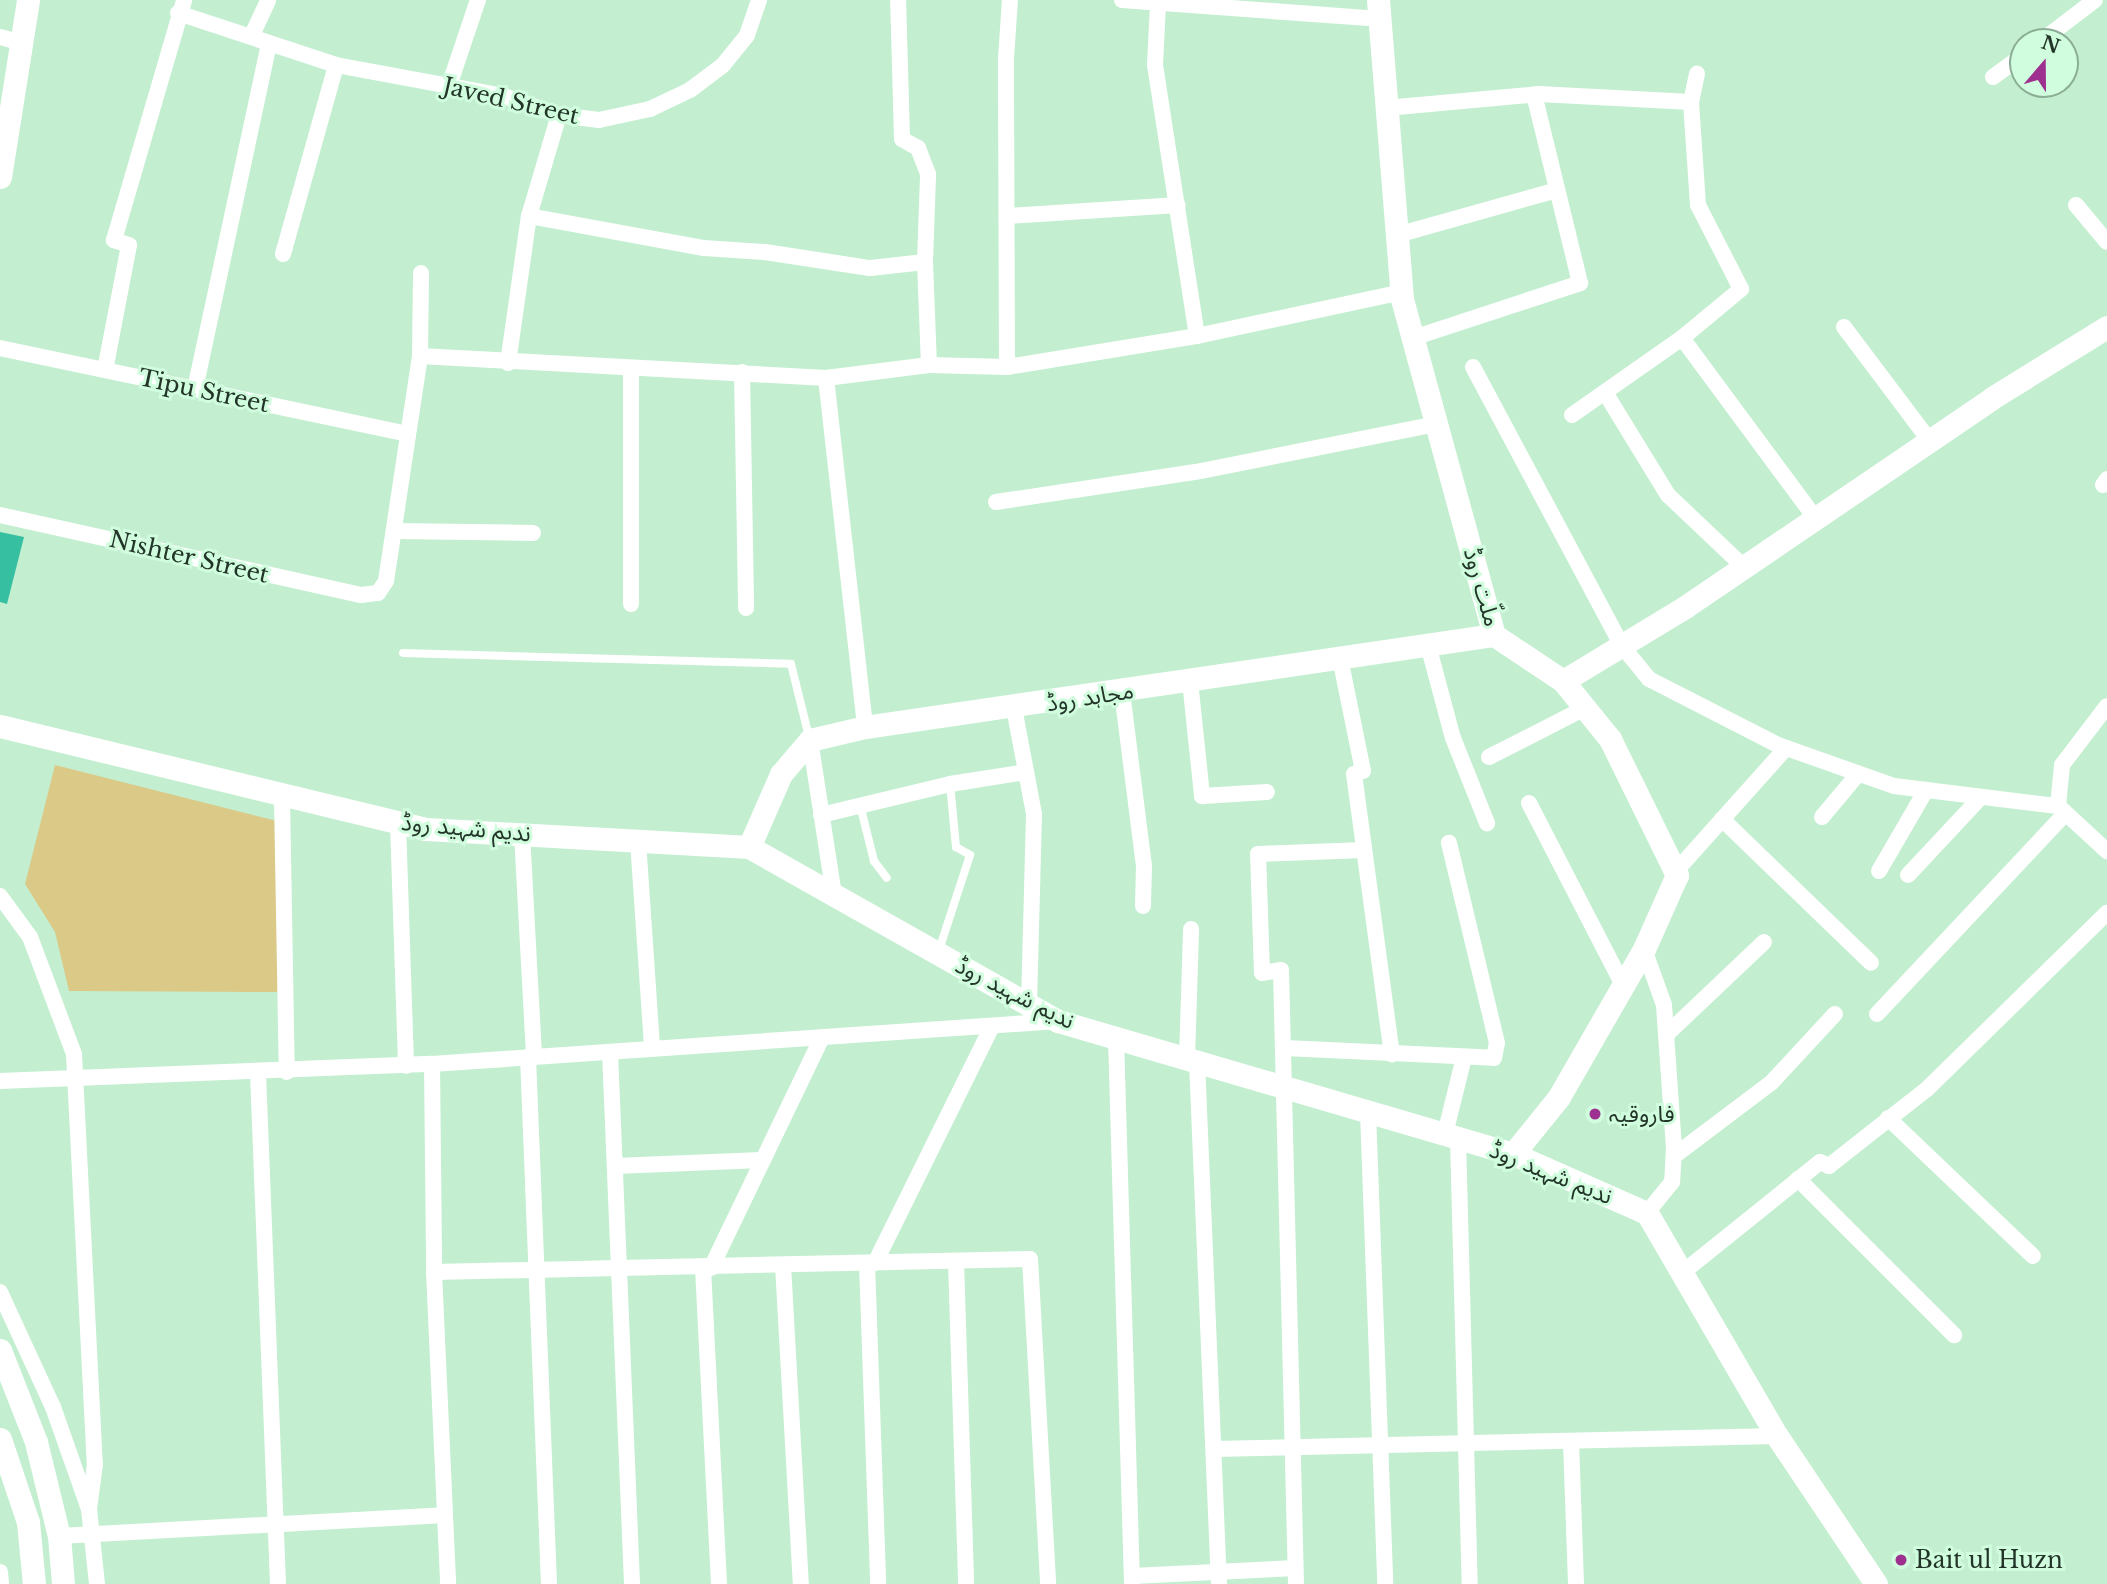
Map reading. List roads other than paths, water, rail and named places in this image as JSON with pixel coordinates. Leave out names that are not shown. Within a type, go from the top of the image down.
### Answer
[{"type":"street","points":[[0,177],[3,144],[23,43],[28,0]]},
{"type":"street","points":[[253,35],[268,0]]},
{"type":"street","points":[[449,86],[478,0]]},
{"type":"street","name":"Javed Street","points":[[181,7],[269,44],[336,65],[504,96],[559,115],[599,120],[650,110],[690,90],[723,65],[747,35],[760,0]]},
{"type":"street","points":[[898,0],[902,139],[918,148],[928,174],[925,262],[929,365]]},
{"type":"street","points":[[1007,367],[1006,58],[1010,0]]},
{"type":"street","points":[[2058,28],[2095,0]]},
{"type":"street","points":[[1130,1],[1158,5],[1378,10]]},
{"type":"street","points":[[1158,5],[1155,65],[1197,336]]},
{"type":"street","points":[[105,370],[129,245],[114,240],[181,7]]},
{"type":"street","name":"ملّت روڈ","points":[[1378,10],[1402,292],[1494,635],[1563,681],[1610,739],[1675,871]]},
{"type":"street","points":[[0,37],[23,43]]},
{"type":"street","points":[[195,389],[269,44]]},
{"type":"street","points":[[284,254],[336,65]]},
{"type":"street","points":[[1993,77],[2009,65]]},
{"type":"street","points":[[1572,415],[1606,394],[1682,338],[1741,289],[1698,205],[1691,102],[1697,74]]},
{"type":"street","points":[[1386,108],[1534,95],[1691,102]]},
{"type":"street","points":[[1413,338],[1580,284],[1534,95]]},
{"type":"street","points":[[508,363],[529,216],[559,115]]},
{"type":"street","points":[[1397,235],[1557,190]]},
{"type":"street","points":[[1007,216],[1178,205]]},
{"type":"street","points":[[2076,205],[2107,242]]},
{"type":"street","points":[[2093,226],[2107,215]]},
{"type":"street","points":[[529,216],[704,248],[765,251],[870,268],[925,262]]},
{"type":"street","points":[[421,273],[420,356],[394,531],[533,533]]},
{"type":"street","points":[[420,356],[631,370],[742,372],[826,378],[929,365],[1007,367],[1197,336],[1402,292]]},
{"type":"street","points":[[1844,327],[1929,440]]},
{"type":"street","points":[[1563,681],[1744,567],[1929,440],[2107,327]]},
{"type":"street","points":[[1682,338],[1815,518]]},
{"type":"street","name":"Tipu Street","points":[[0,348],[408,434]]},
{"type":"street","points":[[1473,367],[1622,646],[1649,678],[1786,748],[1894,786],[2062,810],[2107,851]]},
{"type":"street","points":[[631,370],[631,604]]},
{"type":"street","points":[[742,372],[746,608]]},
{"type":"street","points":[[826,378],[865,727]]},
{"type":"street","points":[[1606,394],[1668,495],[1744,567]]},
{"type":"street","points":[[996,502],[1201,471],[1436,424]]},
{"type":"street","name":"Nishter Street","points":[[0,515],[361,595],[378,593],[386,581],[394,531]]},
{"type":"street","name":"مجاہد روڈ","points":[[810,740],[865,727],[1014,708],[1494,635]]},
{"type":"street","points":[[1428,645],[1453,738],[1487,823]]},
{"type":"street","points":[[1340,659],[1363,771],[1354,774],[1392,1054]]},
{"type":"street","points":[[1190,681],[1202,796],[1268,792]]},
{"type":"street","points":[[1122,692],[1144,865],[1143,906]]},
{"type":"street","points":[[1877,1014],[2062,810],[2062,765],[2107,706]]},
{"type":"street","points":[[1014,708],[1034,814],[1029,1004]]},
{"type":"street","points":[[1489,757],[1585,708]]},
{"type":"street","name":"ندیم شہید روڈ","points":[[0,726],[282,798],[426,829],[749,847],[1058,1021],[1513,1154],[1647,1213]]},
{"type":"street","points":[[810,740],[834,895]]},
{"type":"street","points":[[749,847],[781,774],[810,740]]},
{"type":"street","points":[[1513,1154],[1559,1097],[1644,949],[1675,871],[1786,748]]},
{"type":"street","points":[[821,814],[950,784],[1026,772]]},
{"type":"street","points":[[1822,817],[1858,774]]},
{"type":"street","points":[[1879,871],[1926,790]]},
{"type":"street","points":[[1908,875],[1981,797]]},
{"type":"street","points":[[282,798],[287,1072]]},
{"type":"street","points":[[1529,803],[1623,985]]},
{"type":"street","points":[[1722,820],[1871,963]]},
{"type":"street","points":[[398,823],[407,1066]]},
{"type":"street","points":[[522,834],[549,1584]]},
{"type":"street","points":[[638,841],[652,1049]]},
{"type":"street","points":[[1285,1048],[1494,1058],[1497,1043],[1449,843]]},
{"type":"street","points":[[1116,1038],[1132,1580],[1295,1576],[1285,1048],[1281,970],[1262,974],[1258,854],[1364,850]]},
{"type":"street","points":[[0,896],[30,937],[74,1054],[95,1464],[89,1509]]},
{"type":"street","points":[[1682,1273],[1820,1162],[1829,1166],[1927,1089],[2107,914]]},
{"type":"street","points":[[1191,929],[1192,1060],[1219,1578]]},
{"type":"street","points":[[1666,1035],[1764,942]]},
{"type":"street","points":[[1644,949],[1664,1006],[1674,1156],[1672,1182],[1647,1213],[1777,1436],[1876,1584]]},
{"type":"street","points":[[1674,1156],[1771,1083],[1835,1014]]},
{"type":"street","points":[[0,1081],[75,1076],[258,1073],[407,1066],[1058,1021]]},
{"type":"street","points":[[878,1584],[871,1263],[992,1026]]},
{"type":"street","points":[[719,1584],[707,1268],[822,1037]]},
{"type":"street","points":[[610,1052],[632,1584]]},
{"type":"street","points":[[1464,1056],[1451,1136],[1470,1584]]},
{"type":"street","points":[[432,1064],[434,1272],[448,1584]]},
{"type":"street","points":[[258,1073],[278,1584]]},
{"type":"street","points":[[1368,1111],[1385,1584]]},
{"type":"street","points":[[1888,1118],[2033,1256]]},
{"type":"street","points":[[615,1167],[762,1160]]},
{"type":"street","points":[[1798,1179],[1902,1288],[1954,1335]]},
{"type":"street","points":[[434,1272],[537,1272],[1030,1259],[1048,1584]]},
{"type":"street","points":[[956,1261],[966,1584]]},
{"type":"street","points":[[783,1265],[800,1584]]},
{"type":"street","points":[[0,1292],[53,1407],[89,1509],[97,1584]]},
{"type":"street","points":[[0,1350],[25,1407],[60,1536],[63,1584]]},
{"type":"street","points":[[1214,1449],[1777,1436]]},
{"type":"street","points":[[0,1438],[28,1522],[34,1584]]},
{"type":"street","points":[[1571,1441],[1576,1584]]},
{"type":"street","points":[[60,1536],[444,1516]]},
{"type":"street","points":[[0,1572],[1,1584]]},
{"type":"lane","points":[[403,653],[791,664],[810,740]]},
{"type":"lane","points":[[938,953],[970,855],[956,847],[950,784]]},
{"type":"lane","points":[[860,805],[874,861],[887,878]]},
{"type":"place","name":"فاروقیہ","points":[[1595,1114]]},
{"type":"place","name":"Bait ul Huzn","points":[[1901,1560]]}]
